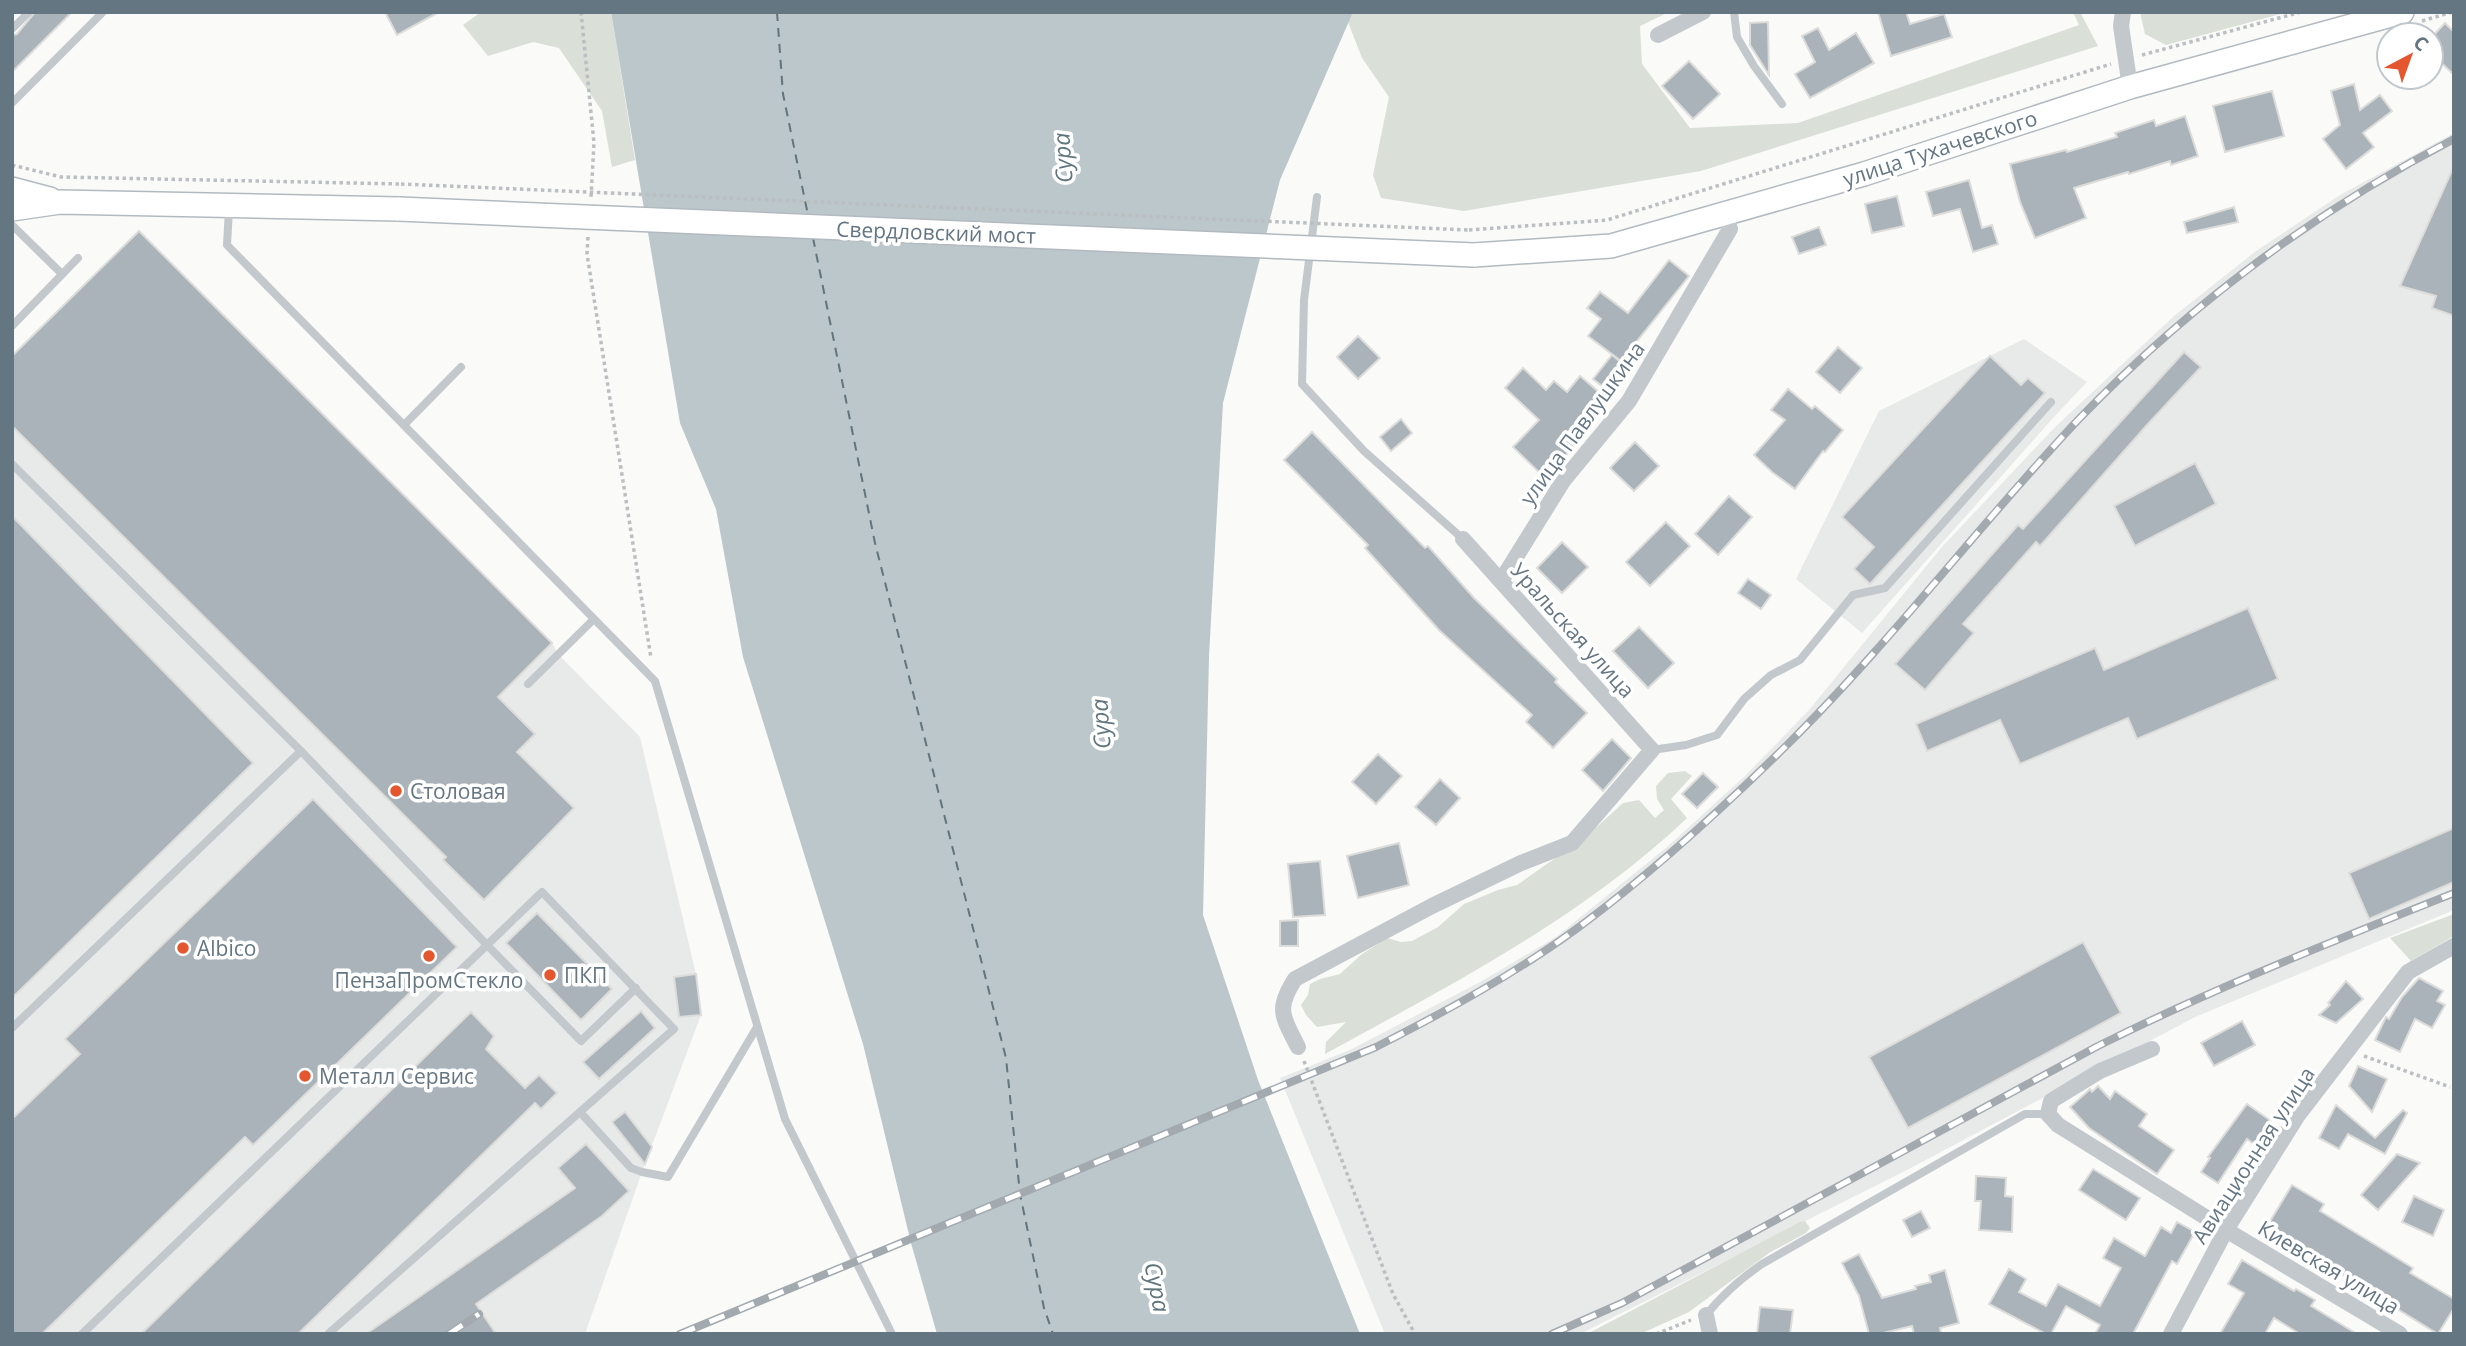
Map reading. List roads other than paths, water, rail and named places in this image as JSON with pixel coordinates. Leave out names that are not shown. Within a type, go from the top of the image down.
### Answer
[{"type":"main road","name":"улица Тухачевского","points":[[1474,255],[1611,246],[1864,174],[2130,87],[2402,12]]},
{"type":"main road","points":[[12,189],[60,202]]},
{"type":"main road","points":[[12,209],[60,202]]},
{"type":"main road","name":"Свердловский мост","points":[[60,202],[398,209],[1474,255]]},
{"type":"street","points":[[1657,35],[1703,12]]},
{"type":"street","points":[[2123,12],[2121,26],[2130,87]]},
{"type":"street","name":"улица Павлушкина","points":[[1501,581],[1563,481],[1629,401],[1655,359],[1730,229],[1725,214]]},
{"type":"street","name":"Уральская улица","points":[[1463,539],[1651,750]]},
{"type":"street","points":[[1298,1047],[1282,1016],[1285,994],[1295,979],[1432,906],[1521,863],[1572,843],[1651,750]]},
{"type":"street","name":"Авиационная улица","points":[[2171,1334],[2226,1230],[2298,1115],[2408,972],[2454,946]]},
{"type":"street","points":[[2053,1119],[2051,1101],[2100,1071],[2152,1049]]},
{"type":"street","name":"Киевская улица","points":[[2053,1119],[2226,1230],[2400,1334]]},
{"type":"street","points":[[1706,1315],[1710,1334]]},
{"type":"lane","points":[[12,29],[29,12]]},
{"type":"lane","points":[[12,103],[103,12]]},
{"type":"lane","points":[[1734,12],[1737,37],[1782,104]]},
{"type":"lane","points":[[1317,197],[1304,300],[1302,384],[1364,451],[1463,539]]},
{"type":"lane","points":[[229,206],[227,245],[655,681],[785,1119],[892,1334]]},
{"type":"lane","points":[[12,225],[62,274]]},
{"type":"lane","points":[[12,326],[78,258]]},
{"type":"lane","points":[[404,425],[461,368]]},
{"type":"lane","points":[[1651,750],[1686,745],[1717,735],[1744,699],[1771,675],[1800,660],[1853,595],[1885,589],[2051,402]]},
{"type":"lane","points":[[12,464],[301,751],[581,1041],[635,988]]},
{"type":"lane","points":[[528,684],[594,619]]},
{"type":"lane","points":[[12,1028],[301,751]]},
{"type":"lane","points":[[82,1334],[542,892],[674,1029],[328,1334]]},
{"type":"lane","points":[[580,1112],[631,1168],[668,1177],[757,1027]]},
{"type":"lane","points":[[1706,1315],[1739,1280],[1762,1264],[2025,1114],[2053,1119]]},
{"type":"water","name":"Сура","points":[[611,12],[1353,12],[1280,180],[1223,403],[1209,656],[1203,915],[1258,1080],[1360,1334],[937,1334],[911,1243],[863,1044],[743,657],[716,509],[680,423]]},
{"type":"railway","points":[[680,1334],[1376,1047],[1530,961],[1607,906],[1660,862],[1788,744],[1863,665],[2078,420],[2163,339],[2254,264],[2302,230],[2402,167],[2454,139]]},
{"type":"railway","points":[[1552,1334],[1622,1303],[2098,1046],[2230,985],[2454,893]]},
{"type":"railway","points":[[449,1334],[479,1314]]},
{"type":"place","name":"Столовая","points":[[396,791]]},
{"type":"place","name":"Albico","points":[[183,948]]},
{"type":"place","name":"ПензаПромСтекло","points":[[429,956]]},
{"type":"place","name":"ПКП","points":[[550,975]]},
{"type":"place","name":"Металл Сервис","points":[[305,1076]]}]
